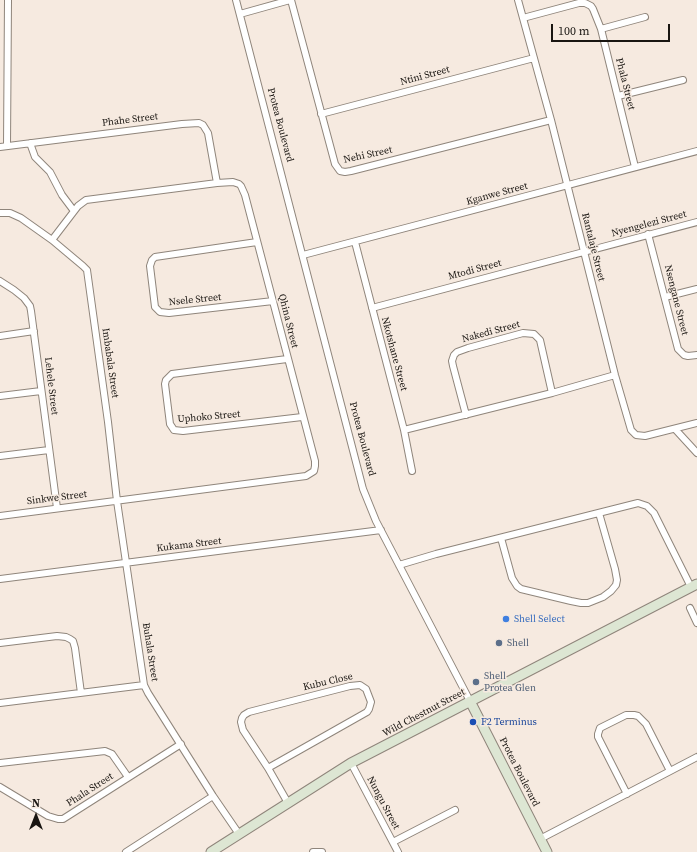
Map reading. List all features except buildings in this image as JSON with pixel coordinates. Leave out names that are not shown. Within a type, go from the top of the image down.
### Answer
[{"type":"street","points":[[7,146],[3,82],[8,0]]},
{"type":"street","name":"Protea Boulevard","points":[[236,0],[363,489],[369,506],[547,852]]},
{"type":"street","points":[[240,14],[290,0]]},
{"type":"street","name":"Nehi Street","points":[[290,0],[334,164],[340,171],[344,172],[550,120]]},
{"type":"street","name":"Rantalaje Street","points":[[518,0],[629,425],[633,433],[640,437],[697,424]]},
{"type":"street","name":"Phala Street","points":[[523,18],[566,6],[585,3],[591,6],[601,29],[635,167]]},
{"type":"street","points":[[0,14],[8,13]]},
{"type":"street","points":[[601,29],[645,17]]},
{"type":"street","name":"Ntini Street","points":[[321,114],[534,58]]},
{"type":"street","points":[[618,96],[683,80]]},
{"type":"street","name":"Phahe Street","points":[[0,147],[199,123],[203,125],[208,133],[217,183]]},
{"type":"street","points":[[30,143],[35,157],[50,172],[62,195],[74,211]]},
{"type":"street","name":"Kganwe Street","points":[[302,255],[697,151]]},
{"type":"street","name":"Qhina Street","points":[[52,240],[74,211],[82,203],[91,199],[217,183],[236,182],[242,186],[302,417],[315,460],[314,471],[310,475],[117,501]]},
{"type":"street","name":"Imbabala Street","points":[[0,213],[14,214],[52,240],[86,270],[117,501],[127,564]]},
{"type":"street","name":"Nyengelezi Street","points":[[584,252],[697,222]]},
{"type":"street","name":"Nsengane Street","points":[[648,234],[678,349],[684,355],[697,355]]},
{"type":"street","name":"Nsele Street","points":[[257,242],[155,257],[150,266],[155,307],[160,312],[168,313],[273,301]]},
{"type":"street","name":"Nkotshane Street","points":[[355,242],[404,430],[412,471]]},
{"type":"street","name":"Mtodi Street","points":[[372,308],[584,252]]},
{"type":"street","name":"Lehele Street","points":[[0,281],[14,290],[28,303],[31,311],[57,508]]},
{"type":"street","points":[[665,297],[697,289]]},
{"type":"street","points":[[0,336],[34,331]]},
{"type":"street","name":"Nakedi Street","points":[[466,415],[453,366],[452,358],[454,355],[457,352],[468,348],[523,333],[534,334],[540,340],[552,393]]},
{"type":"street","name":"Uphoko Street","points":[[287,359],[172,374],[166,380],[165,384],[170,424],[174,430],[183,431],[302,417]]},
{"type":"street","points":[[404,430],[552,393],[615,375]]},
{"type":"street","points":[[0,396],[41,391]]},
{"type":"street","points":[[674,429],[697,453]]},
{"type":"street","points":[[0,456],[49,450]]},
{"type":"street","name":"Sinkwe Street","points":[[0,516],[117,501]]},
{"type":"street","points":[[399,565],[436,554],[632,504],[642,504],[647,506],[654,513],[694,586]]},
{"type":"street","points":[[500,538],[512,578],[521,589],[571,602],[581,603],[597,600],[607,594],[616,585],[617,580],[599,513]]},
{"type":"street","name":"Kukama Street","points":[[0,579],[127,564],[381,530]]},
{"type":"street","name":"Buhala Street","points":[[127,564],[144,685],[213,796],[239,834]]},
{"type":"street","name":"Wild Chestnut Street","points":[[211,852],[351,763],[694,586]]},
{"type":"street","points":[[690,608],[697,623]]},
{"type":"street","points":[[0,643],[57,636],[70,639],[73,641],[75,648],[81,693]]},
{"type":"street","points":[[0,703],[144,685]]},
{"type":"street","name":"Kubu Close","points":[[268,768],[367,712],[371,702],[366,689],[360,685],[350,686],[249,712],[244,715],[241,722],[243,730],[268,768],[288,803]]},
{"type":"street","points":[[627,794],[598,737],[600,728],[626,715],[638,716],[646,724],[670,771]]},
{"type":"street","name":"Phala Street","points":[[0,787],[48,816],[58,819],[68,816],[181,744]]},
{"type":"street","name":"Phala Street","points":[[0,764],[105,751],[112,754],[128,777]]},
{"type":"street","points":[[540,839],[697,757]]},
{"type":"street","name":"Nungu Street","points":[[351,763],[398,852]]},
{"type":"street","points":[[126,852],[213,796]]},
{"type":"street","points":[[393,842],[455,810]]},
{"type":"street","points":[[313,852],[322,852]]},
{"type":"place","name":"Shell Select","points":[[506,619]]},
{"type":"place","name":"Shell","points":[[499,643]]},
{"type":"place","name":"Shell Protea Glen","points":[[476,682]]},
{"type":"place","name":"F2 Terminus","points":[[473,722]]}]
